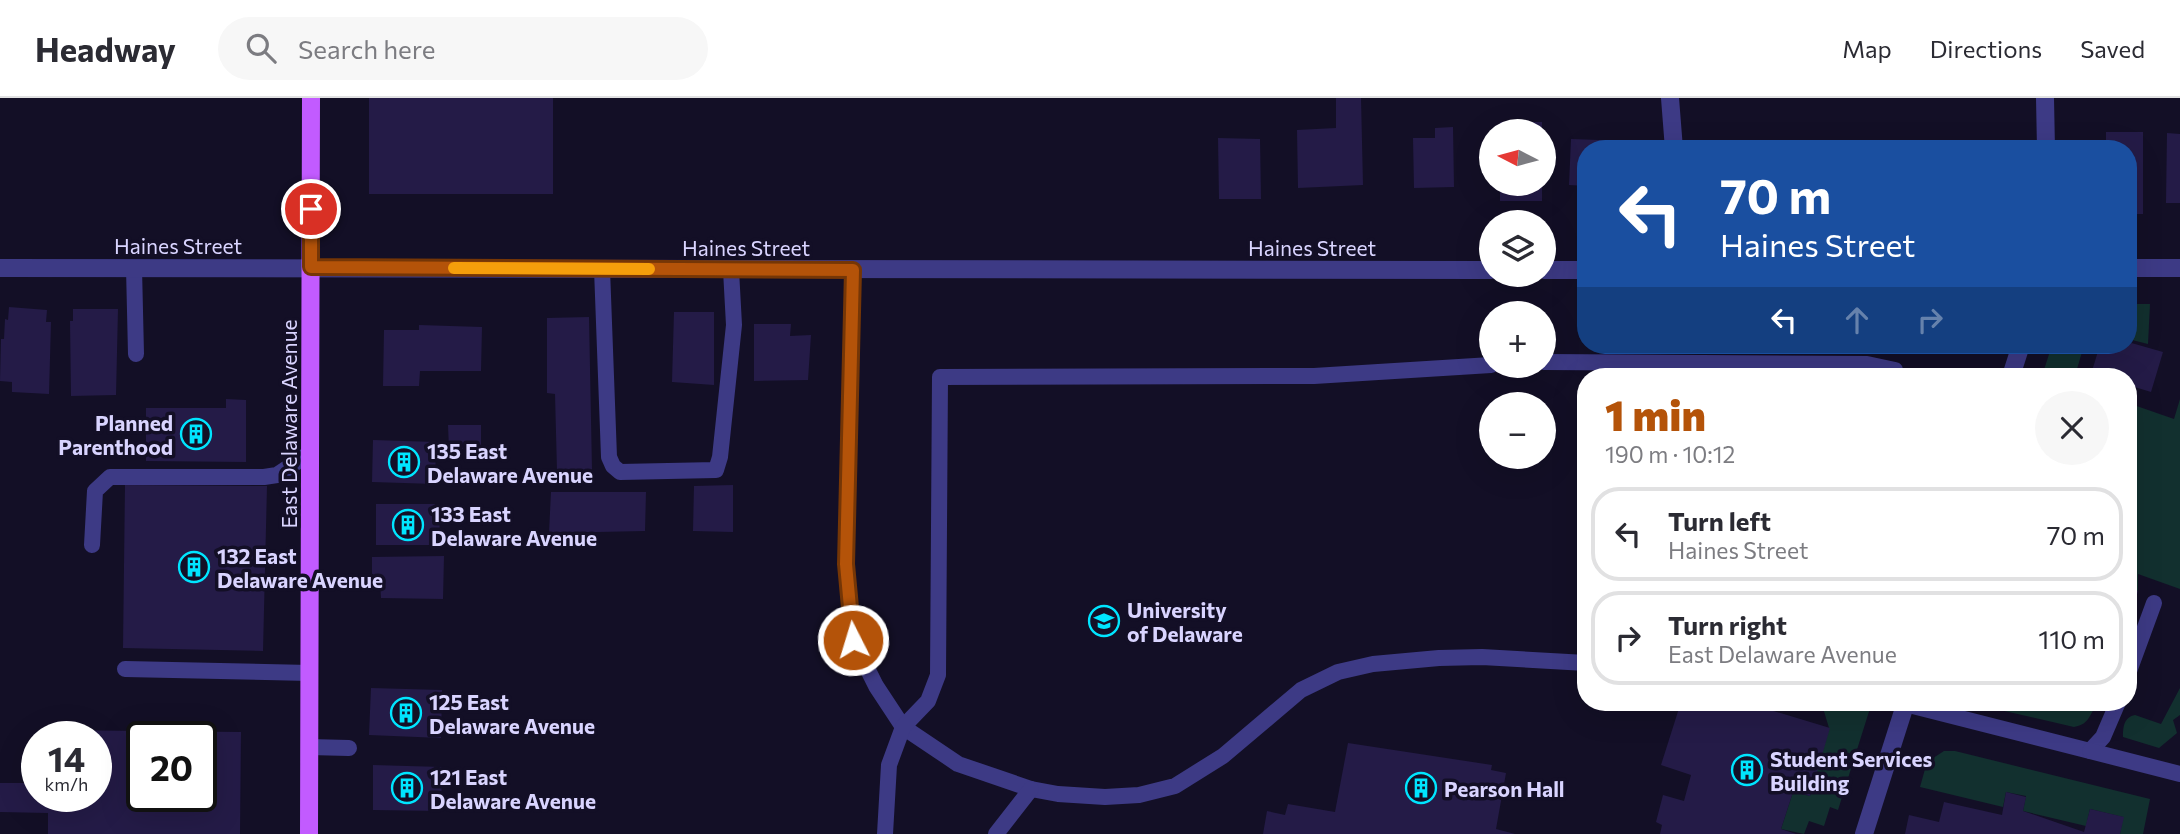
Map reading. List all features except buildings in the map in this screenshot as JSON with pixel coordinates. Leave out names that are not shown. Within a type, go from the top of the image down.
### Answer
[{"type":"main road","name":"East Delaware Avenue","points":[[309,834],[312,98]]},
{"type":"street","points":[[1670,98],[1673,140]]},
{"type":"street","points":[[2045,98],[2046,140]]},
{"type":"street","name":"Haines Street","points":[[0,268],[1479,270]]},
{"type":"street","points":[[2137,268],[2180,268]]},
{"type":"street","points":[[1556,270],[1577,270]]},
{"type":"street","points":[[1864,834],[1902,711]]},
{"type":"lane","points":[[134,268],[136,354]]},
{"type":"lane","points":[[602,269],[609,457],[620,472],[716,470],[720,457],[734,325],[731,270]]},
{"type":"lane","points":[[853,270],[846,564],[853,640],[876,686],[903,727],[958,764],[1031,789],[1058,794],[1105,797],[1139,795],[1175,786],[1223,756],[1301,690],[1338,672],[1373,664],[1439,658],[1482,657],[1577,662]]},
{"type":"lane","points":[[1556,362],[1867,364],[1886,368]]},
{"type":"lane","points":[[885,834],[890,765],[903,727],[928,701],[938,675],[940,377],[1314,376],[1479,366]]},
{"type":"lane","points":[[92,545],[95,491],[110,477],[264,478],[277,475],[310,453]]},
{"type":"lane","points":[[2137,649],[2154,603]]},
{"type":"lane","points":[[125,669],[310,673]]},
{"type":"lane","points":[[1936,711],[2180,774]]},
{"type":"lane","points":[[2090,751],[2103,737],[2114,711]]},
{"type":"lane","points":[[309,747],[349,748]]},
{"type":"lane","points":[[996,834],[1031,789]]},
{"type":"green space","points":[[2137,304],[2150,304],[2148,344],[2137,341]]},
{"type":"green space","points":[[2049,354],[2081,354],[2077,368],[2045,368]]},
{"type":"green space","points":[[2180,399],[2180,589],[2138,574],[2138,591],[2137,406],[2174,419]]},
{"type":"green space","points":[[2180,688],[2180,715],[2173,720],[2177,733],[2159,748],[2123,737],[2125,723],[2131,716],[2161,724]]},
{"type":"green space","points":[[1824,711],[1869,711],[1838,810],[1830,807],[1824,826],[1809,821],[1804,834],[1781,829],[1793,792],[1810,796],[1829,728]]},
{"type":"green space","points":[[2004,711],[2093,711],[2087,721],[2074,727]]},
{"type":"green space","points":[[1944,751],[1955,751],[2150,799],[2143,834],[2120,834],[2123,817],[2090,809],[2086,826],[2023,811],[2026,796],[2006,792],[2003,807],[1920,787],[1927,762]]},
{"type":"slow traffic","points":[[454,268],[649,269]]},
{"type":"place","name":"Planned Parenthood","points":[[196,434]]},
{"type":"place","name":"135 East Delaware Avenue","points":[[404,462]]},
{"type":"place","name":"133 East Delaware Avenue","points":[[408,525]]},
{"type":"place","name":"132 East Delaware Avenue","points":[[194,567]]},
{"type":"place","name":"University of Delaware","points":[[1104,621]]},
{"type":"place","name":"125 East Delaware Avenue","points":[[406,713]]},
{"type":"place","name":"Student Services Building","points":[[1747,770]]},
{"type":"place","name":"121 East Delaware Avenue","points":[[407,788]]},
{"type":"place","name":"Pearson Hall","points":[[1421,788]]},
{"type":"route","points":[[311,209],[311,267],[853,270],[846,564],[853,640]]}]
